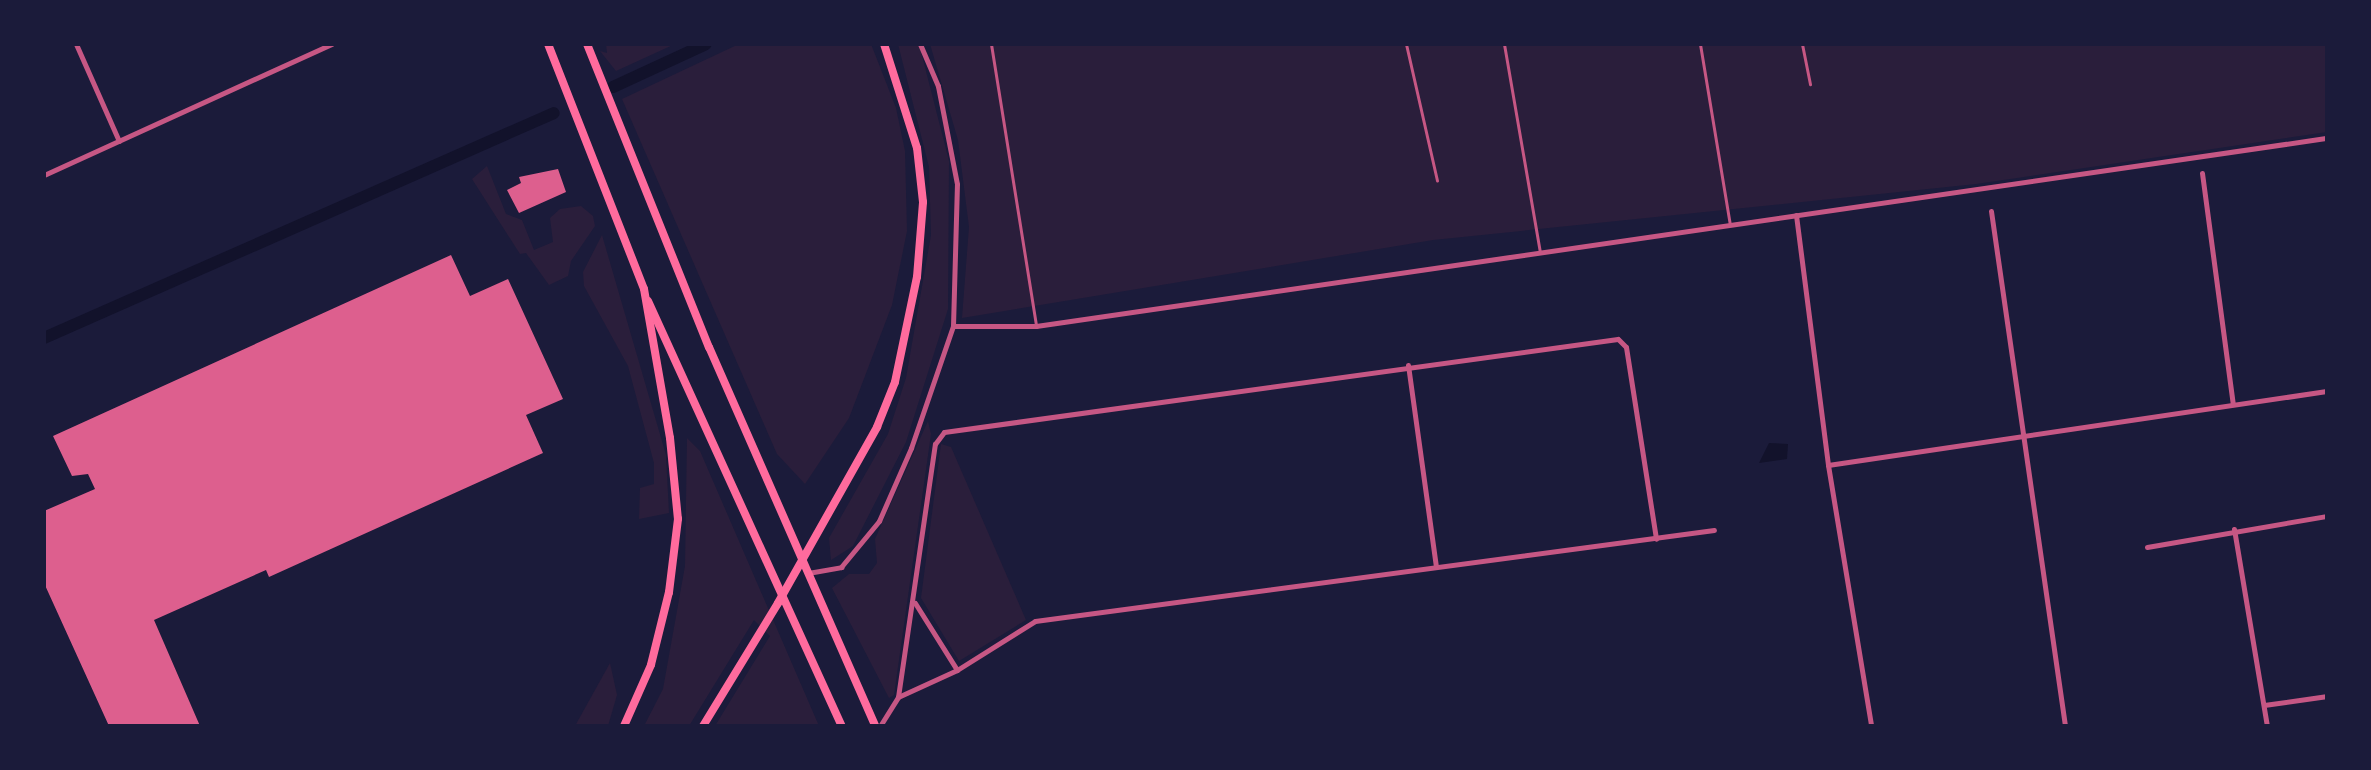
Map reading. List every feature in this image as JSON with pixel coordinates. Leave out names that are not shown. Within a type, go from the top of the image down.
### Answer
[{"type":"main road","points":[[548,44],[644,289],[842,726]]},
{"type":"main road","points":[[587,44],[612,111],[808,573],[878,726]]},
{"type":"main road","points":[[703,726],[830,509],[895,382],[922,238],[917,148],[884,44]]},
{"type":"main road","points":[[624,726],[651,665],[669,592],[678,519],[644,289]]},
{"type":"street","points":[[76,44],[119,141]]},
{"type":"street","points":[[44,175],[332,44]]},
{"type":"street","points":[[808,573],[841,567],[879,521],[911,448],[953,326],[957,184],[938,86],[920,44]]},
{"type":"street","points":[[953,326],[1036,326],[2327,138]]},
{"type":"street","points":[[2202,173],[2233,404]]},
{"type":"street","points":[[1991,211],[2065,726]]},
{"type":"street","points":[[1796,215],[1828,465],[1871,726]]},
{"type":"street","points":[[878,726],[898,697],[915,602],[935,444],[944,432],[1408,365],[1618,339],[1626,347],[1656,539]]},
{"type":"street","points":[[1408,365],[1436,566]]},
{"type":"street","points":[[1828,465],[2327,391]]},
{"type":"street","points":[[2147,547],[2234,529],[2327,516]]},
{"type":"street","points":[[2234,529],[2267,726]]},
{"type":"street","points":[[898,697],[957,670],[1035,621],[1714,530]]},
{"type":"street","points":[[915,602],[957,670]]},
{"type":"street","points":[[2264,705],[2327,696]]},
{"type":"lane","points":[[991,44],[1036,326]]},
{"type":"lane","points":[[1406,44],[1437,181]]},
{"type":"lane","points":[[1504,44],[1540,252]]},
{"type":"lane","points":[[1700,44],[1730,225]]},
{"type":"lane","points":[[1802,44],[1810,84]]},
{"type":"shaded area","points":[[606,44],[675,44],[616,71],[600,51],[607,53]]},
{"type":"shaded area","points":[[739,44],[871,44],[896,108],[905,151],[907,231],[892,305],[849,418],[805,484],[777,454],[622,99]]},
{"type":"shaded area","points":[[898,44],[919,44],[949,161],[948,309],[906,442],[853,546],[831,560],[829,538],[888,434],[906,378],[931,235],[929,167]]},
{"type":"shaded area","points":[[930,44],[2327,44],[2327,132],[1976,184],[1433,240],[962,318],[969,227],[958,140]]},
{"type":"shaded area","points":[[487,166],[506,214],[522,220],[534,250],[553,242],[550,218],[560,209],[581,206],[593,216],[595,226],[571,261],[568,276],[549,285],[526,253],[520,254],[472,179]]},
{"type":"shaded area","points":[[602,235],[666,455],[669,513],[639,519],[640,488],[654,484],[654,463],[628,366],[584,286],[583,272]]},
{"type":"shaded area","points":[[928,421],[931,434],[894,695],[889,698],[832,588],[849,574],[869,574],[877,563],[875,539]]},
{"type":"shaded area","points":[[687,438],[700,451],[819,726],[715,726],[770,636],[754,620],[689,726],[644,726],[663,689],[685,566]]},
{"type":"shaded area","points":[[1769,443],[1788,444],[1787,459],[1759,463]]},
{"type":"shaded area","points":[[941,444],[951,447],[1026,620],[959,661],[921,598]]},
{"type":"shaded area","points":[[610,663],[617,695],[608,726],[575,726]]},
{"type":"building","points":[[558,169],[566,192],[519,213],[507,190],[521,183],[519,177]]},
{"type":"building","points":[[451,255],[470,296],[508,279],[563,399],[526,415],[543,453],[269,577],[266,570],[154,620],[200,726],[109,726],[44,583],[44,511],[95,489],[88,474],[72,476],[53,436]]},
{"type":"waterway","points":[[613,87],[706,44]]},
{"type":"waterway","points":[[44,338],[554,113]]}]
